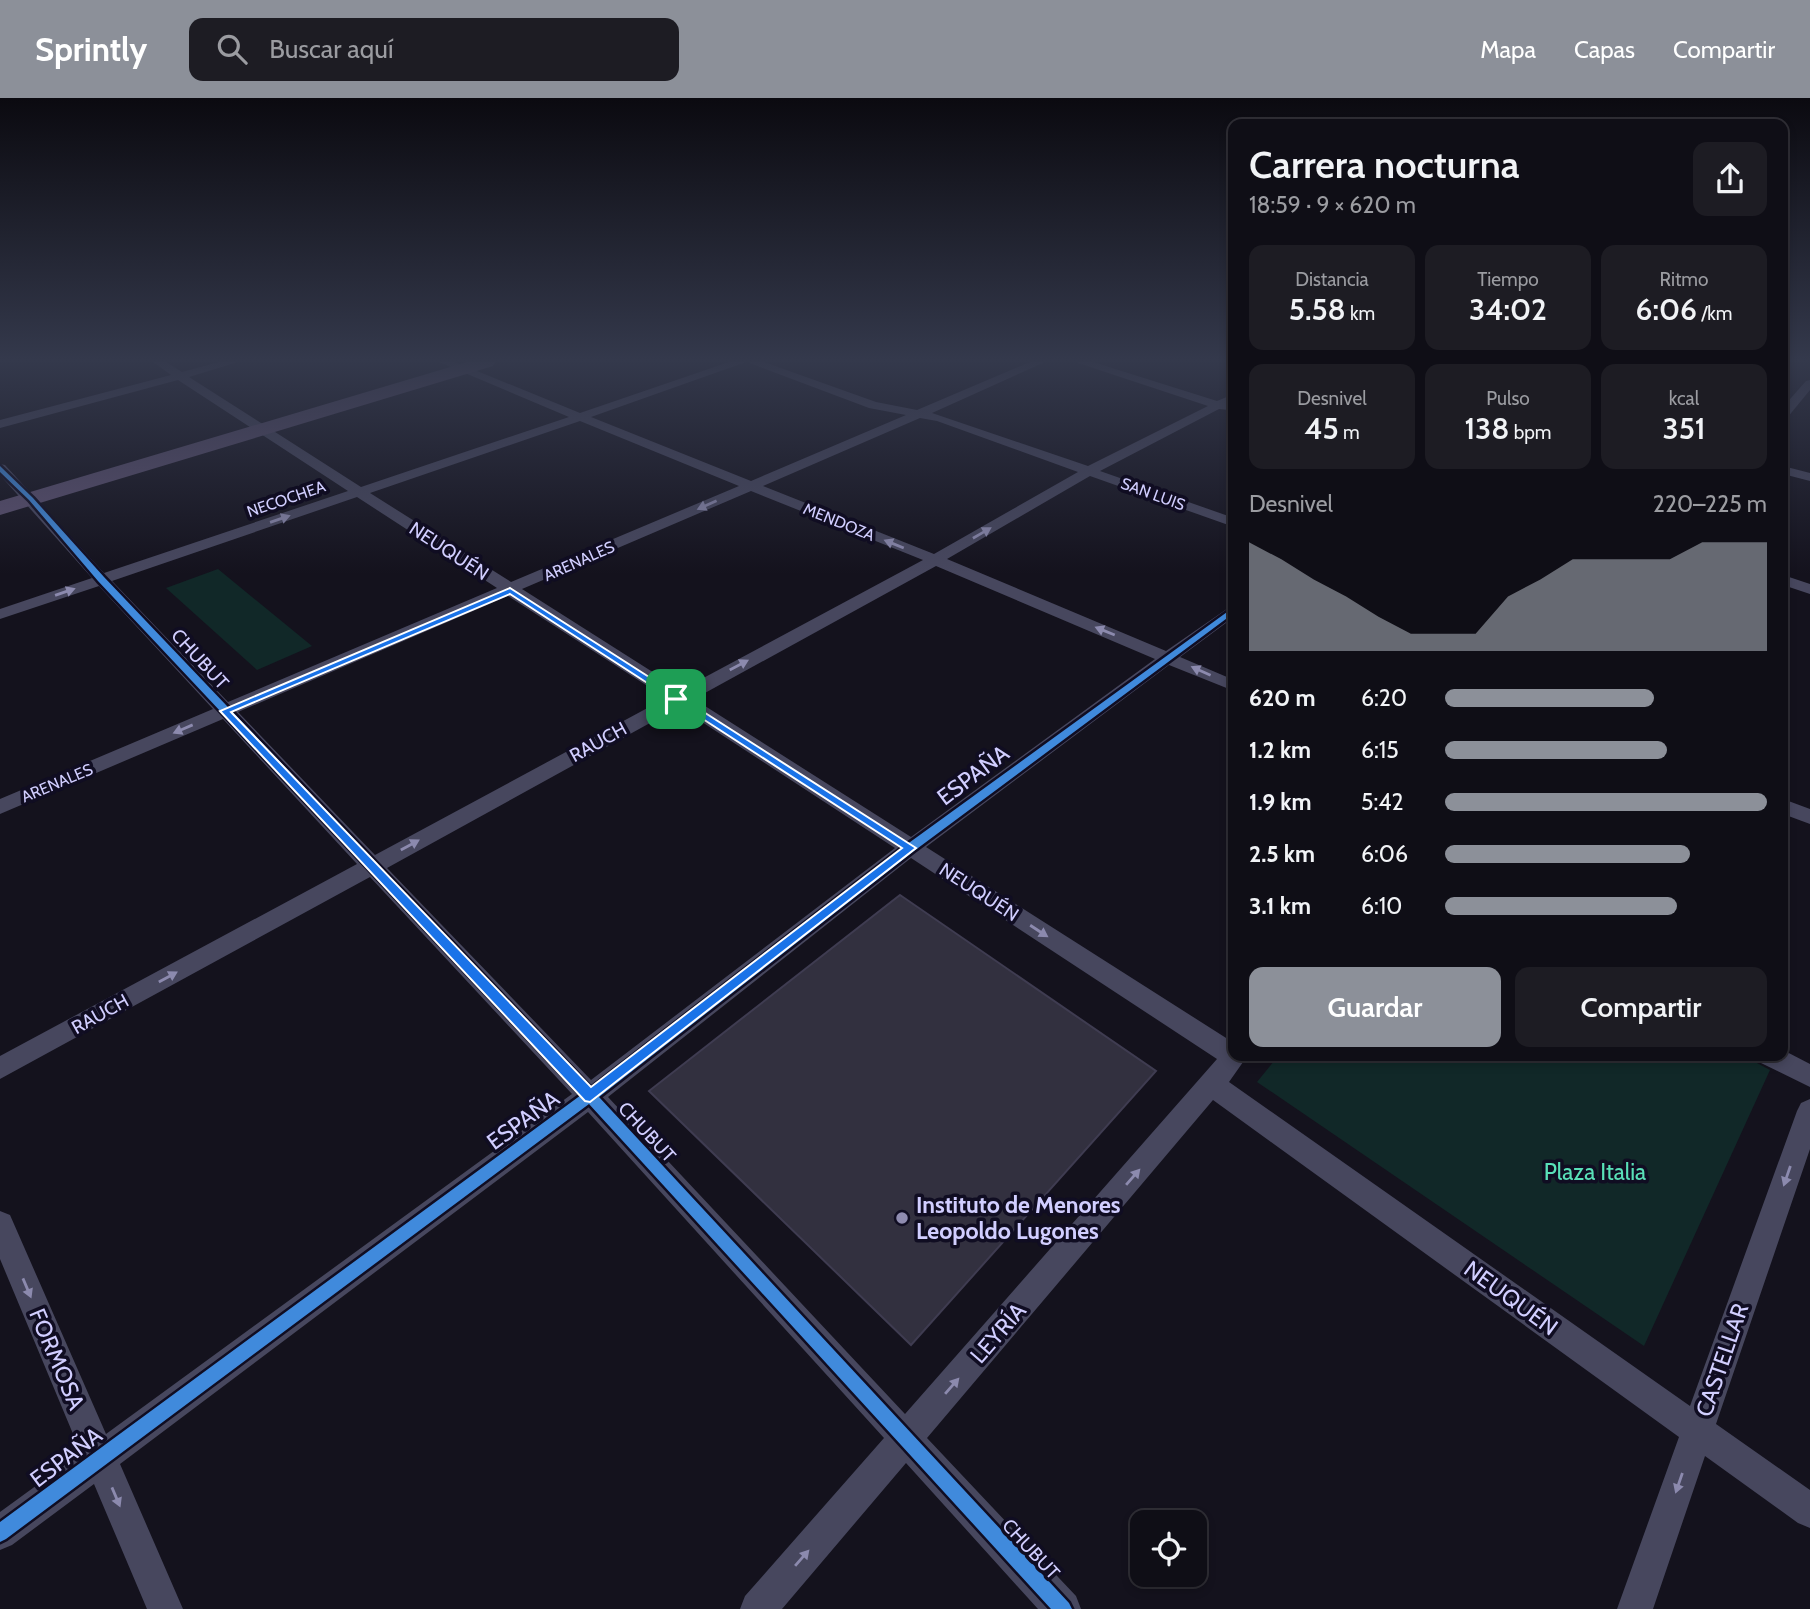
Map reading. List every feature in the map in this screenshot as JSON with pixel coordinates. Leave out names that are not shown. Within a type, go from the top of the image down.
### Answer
[{"type":"main road","points":[[0,508],[28,496],[241,433]]},
{"type":"main road","points":[[0,500],[28,496]]},
{"type":"street","name":"NEUQUÉN","points":[[263,433],[1228,1051]]},
{"type":"street","name":"NECOCHEA","points":[[0,614],[536,433]]},
{"type":"street","name":"MENDOZA","points":[[619,433],[1228,683]]},
{"type":"street","name":"ARENALES","points":[[0,807],[880,433]]},
{"type":"street","name":"SAN LUIS","points":[[981,433],[1228,521]]},
{"type":"street","name":"RAUCH","points":[[0,1069],[934,560],[1089,471],[1169,433]]},
{"type":"street","name":"CHUBUT","points":[[0,468],[225,711],[590,1096],[1063,1609]]},
{"type":"street","points":[[1788,471],[1810,477]]},
{"type":"street","points":[[1788,582],[1810,589]]},
{"type":"street","name":"ESPAÑA","points":[[0,1533],[590,1096],[910,848],[1228,613]]},
{"type":"street","points":[[1788,808],[1810,817]]},
{"type":"street","name":"LEYRÍA","points":[[758,1609],[1232,1061]]},
{"type":"street","points":[[1781,1061],[1810,1076]]},
{"type":"street","name":"NEUQUÉN","points":[[1212,1084],[1697,1433],[1810,1511]]},
{"type":"street","name":"CASTELLAR","points":[[1635,1609],[1810,1111]]},
{"type":"street","name":"FORMOSA","points":[[0,1225],[165,1609]]},
{"type":"green space","points":[[218,569],[312,646],[257,670],[166,588]]},
{"type":"green space","name":"Plaza Italia","points":[[1274,1061],[1753,1061],[1770,1070],[1644,1346],[1257,1082]]},
{"type":"building","name":"Instituto de Menores Leopoldo Lugones","points":[[900,895],[1156,1071],[911,1345],[649,1091]]},
{"type":"cycle path","points":[[0,468],[101,579],[590,1096],[1063,1609]]},
{"type":"cycle path","points":[[0,1533],[590,1096],[910,848],[1228,613]]},
{"type":"place","name":"Instituto de Menores Leopoldo Lugones","points":[[902,1218]]},
{"type":"route","points":[[510,591],[676,699],[910,848],[590,1096],[225,711],[510,591]]}]
